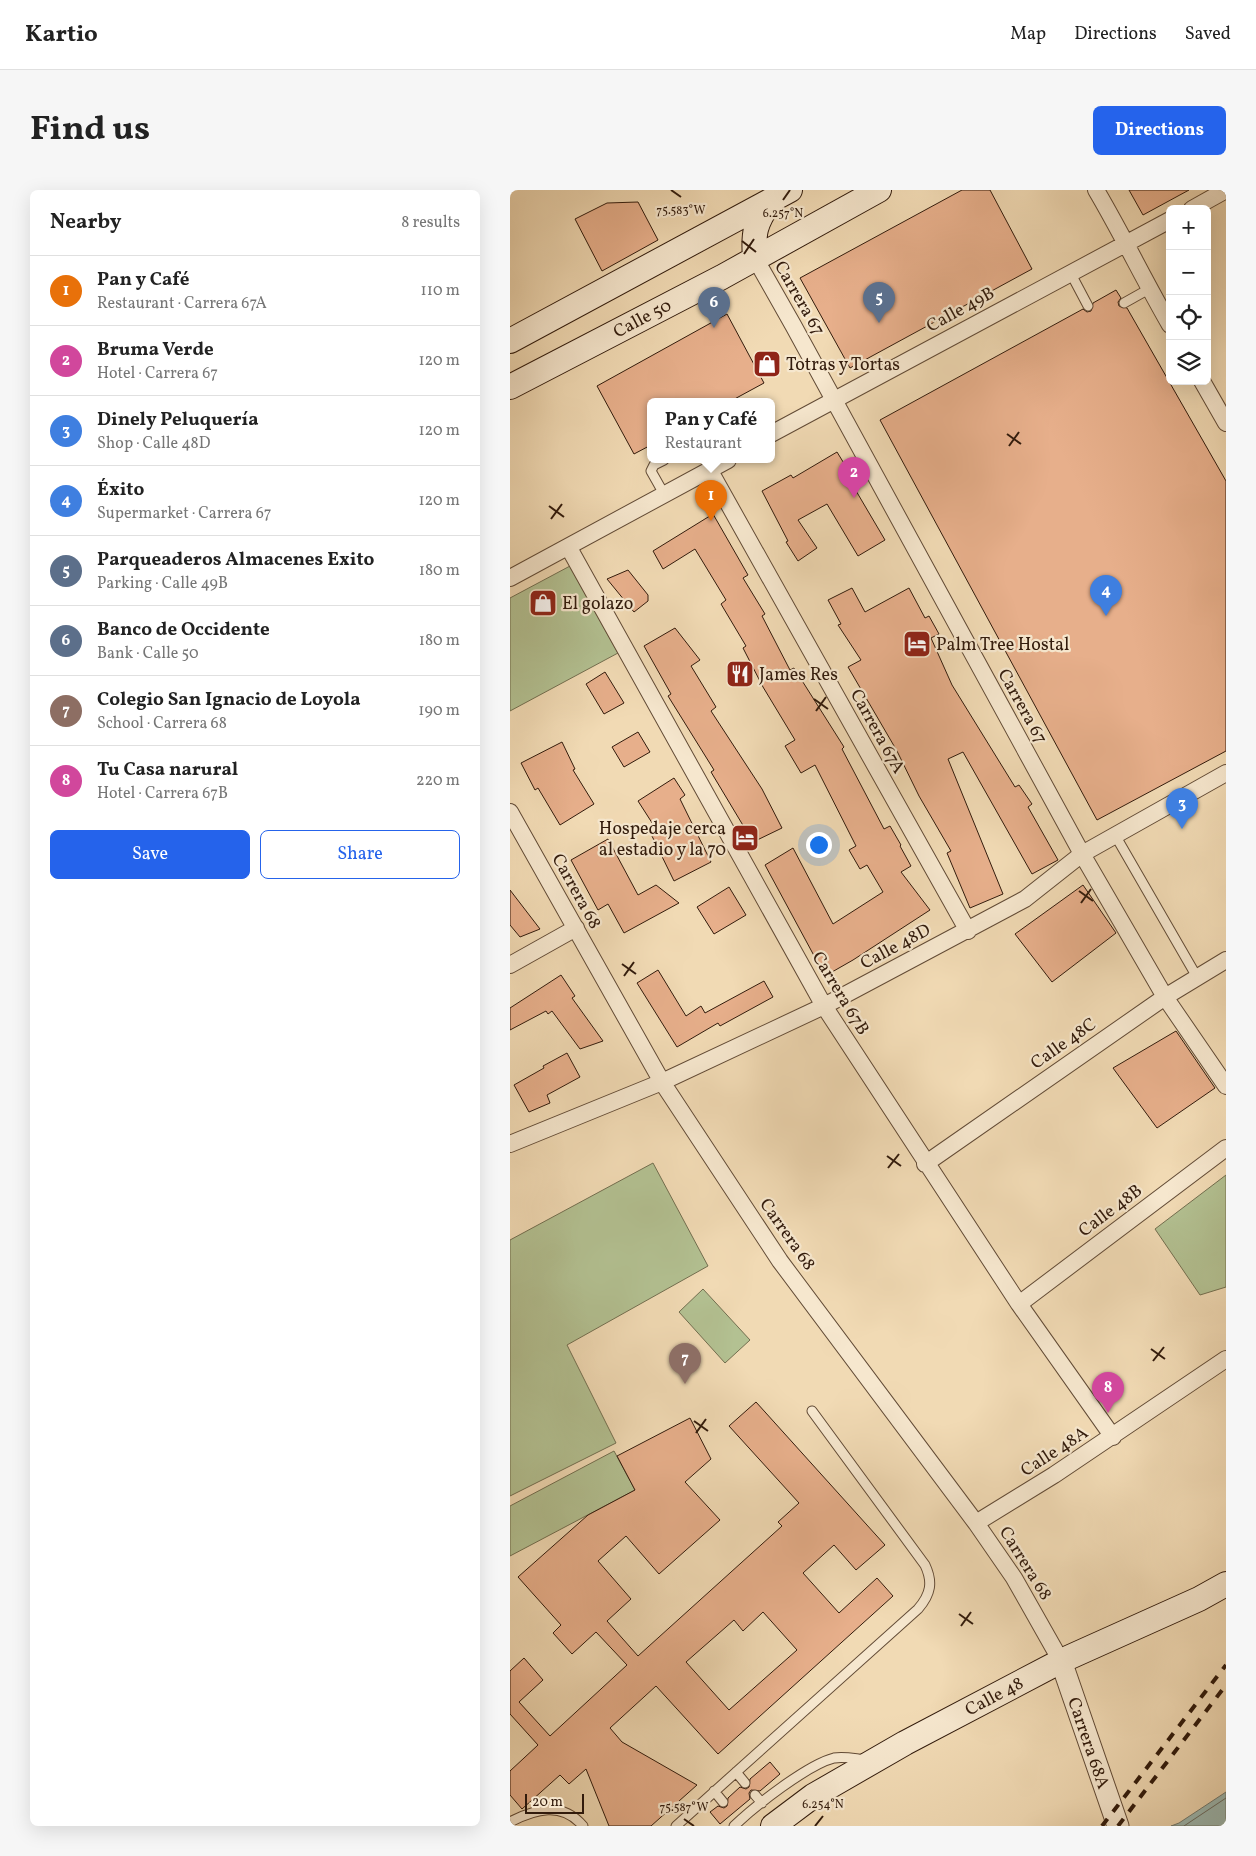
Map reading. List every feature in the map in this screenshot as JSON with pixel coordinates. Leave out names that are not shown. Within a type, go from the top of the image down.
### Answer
[{"type":"main road","points":[[510,341],[790,190]]},
{"type":"main road","name":"Calle 50","points":[[510,387],[755,258],[879,190]]},
{"type":"main road","points":[[755,258],[753,236],[759,218],[769,203]]},
{"type":"main road","name":"Calle 48","points":[[772,1826],[813,1796],[873,1761],[1061,1661],[1200,1599],[1226,1584]]},
{"type":"street","points":[[1096,190],[1166,318]]},
{"type":"street","points":[[1199,205],[1226,190]]},
{"type":"street","name":"Calle 49B","points":[[775,432],[1070,272],[1166,222]]},
{"type":"street","name":"Carrera 67","points":[[755,258],[1082,854],[1165,996],[1226,1086]]},
{"type":"street","points":[[1205,385],[1224,415]]},
{"type":"street","points":[[510,578],[569,548],[664,494],[710,472],[724,463]]},
{"type":"street","name":"Carrera 67A","points":[[710,472],[968,931]]},
{"type":"street","name":"Carrera 67B","points":[[569,548],[824,1006],[925,1164],[1019,1304],[1113,1437]]},
{"type":"street","name":"Calle 48D","points":[[510,1144],[662,1082],[824,1006],[968,931],[1025,898],[1082,854],[1226,773]]},
{"type":"street","name":"Carrera 68","points":[[510,812],[662,1082],[780,1261],[976,1523],[1014,1578],[1061,1661]]},
{"type":"street","points":[[510,965],[576,928]]},
{"type":"street","name":"Calle 48C","points":[[925,1164],[1165,996],[1226,960]]},
{"type":"street","name":"Calle 48B","points":[[1019,1304],[1226,1148]]},
{"type":"street","name":"Calle 48A","points":[[976,1523],[1113,1437],[1226,1359]]},
{"type":"street","name":"Carrera 68A","points":[[1061,1661],[1118,1826]]},
{"type":"lane","points":[[1070,272],[1088,306]]},
{"type":"lane","points":[[1124,303],[1149,289]]},
{"type":"lane","points":[[658,463],[654,465],[651,471],[664,494]]},
{"type":"lane","points":[[1115,835],[1196,976]]},
{"type":"lane","points":[[676,1826],[918,1609],[926,1599],[930,1589],[930,1577],[925,1565],[812,1410]]},
{"type":"lane","points":[[735,1820],[803,1774],[834,1758],[873,1761]]},
{"type":"lane","points":[[736,1772],[745,1783]]},
{"type":"lane","points":[[714,1791],[723,1802]]},
{"type":"lane","points":[[755,1795],[762,1803]]},
{"type":"lane","points":[[510,1822],[531,1812],[554,1810],[572,1815],[582,1826]]},
{"type":"green space","points":[[570,566],[618,653],[510,711],[510,598]]},
{"type":"green space","points":[[653,1163],[708,1266],[567,1345],[616,1443],[510,1496],[510,1240]]},
{"type":"green space","points":[[1226,1175],[1226,1287],[1200,1295],[1155,1229]]},
{"type":"green space","points":[[703,1289],[750,1340],[725,1363],[679,1312]]},
{"type":"green space","points":[[614,1451],[635,1490],[510,1556],[510,1506]]},
{"type":"water","points":[[1226,1792],[1226,1824],[1224,1826],[1171,1826],[1179,1823]]},
{"type":"building","points":[[962,190],[990,190],[1032,269],[850,368],[800,278]]},
{"type":"building","points":[[1129,190],[1189,190],[1143,215]]},
{"type":"building","points":[[638,202],[658,240],[602,271],[575,219],[607,203]]},
{"type":"building","points":[[1116,290],[1121,298],[1118,302],[1119,306],[1127,308],[1166,376],[1166,385],[1171,385],[1226,481],[1226,751],[1097,820],[880,420],[1083,309],[1087,312],[1091,311],[1093,303]]},
{"type":"building","points":[[727,314],[764,383],[736,398],[647,398],[647,447],[634,454],[597,386]]},
{"type":"building","points":[[837,452],[845,465],[842,467],[885,540],[858,556],[827,504],[798,520],[817,548],[798,561],[786,542],[788,541],[762,491],[791,475],[793,478]]},
{"type":"building","points":[[713,514],[748,575],[743,578],[765,614],[762,616],[790,670],[794,668],[844,747],[842,749],[884,829],[890,826],[911,866],[901,872],[930,910],[825,976],[765,865],[793,848],[833,924],[883,892],[867,865],[860,869],[849,850],[856,846],[815,765],[801,773],[785,746],[795,740],[763,687],[743,648],[746,646],[721,604],[726,600],[695,549],[663,569],[653,551]]},
{"type":"building","points":[[628,570],[648,595],[648,601],[634,612],[607,579]]},
{"type":"building","points":[[852,588],[865,612],[909,588],[925,618],[929,616],[939,634],[931,638],[952,685],[1015,787],[1019,785],[1032,804],[1028,807],[1058,860],[1032,874],[963,752],[948,759],[1003,894],[970,908],[947,853],[951,851],[919,796],[897,751],[848,667],[861,660],[838,625],[841,624],[828,600]]},
{"type":"building","points":[[675,628],[700,660],[691,666],[716,707],[711,711],[762,789],[782,828],[753,842],[711,772],[714,770],[668,696],[671,694],[644,646]]},
{"type":"building","points":[[605,672],[624,703],[604,714],[586,684]]},
{"type":"building","points":[[638,732],[650,752],[624,767],[612,747]]},
{"type":"building","points":[[562,742],[575,769],[573,770],[594,804],[560,825],[538,788],[535,790],[521,763]]},
{"type":"building","points":[[674,778],[685,795],[680,799],[711,862],[674,881],[650,832],[656,829],[638,801]]},
{"type":"building","points":[[608,839],[638,895],[656,885],[679,903],[624,933],[608,904],[598,910],[571,860]]},
{"type":"building","points":[[1083,885],[1116,933],[1052,982],[1015,934]]},
{"type":"building","points":[[729,887],[746,915],[714,934],[697,907]]},
{"type":"building","points":[[510,890],[540,929],[520,937],[510,925]]},
{"type":"building","points":[[658,970],[686,1016],[701,1006],[705,1013],[764,981],[773,997],[720,1026],[718,1023],[677,1047],[637,983]]},
{"type":"building","points":[[561,975],[575,996],[572,998],[603,1041],[580,1049],[552,1011],[548,1014],[546,1011],[510,1030],[510,1008]]},
{"type":"building","points":[[1176,1031],[1215,1088],[1157,1128],[1113,1068]]},
{"type":"building","points":[[567,1053],[580,1077],[547,1095],[550,1103],[529,1112],[514,1085]]},
{"type":"building","points":[[756,1402],[885,1545],[856,1570],[834,1545],[803,1573],[839,1613],[877,1578],[893,1596],[718,1754],[656,1686],[610,1728],[622,1742],[697,1785],[651,1826],[609,1826],[586,1769],[569,1784],[560,1775],[522,1809],[510,1795],[510,1771],[538,1745],[510,1714],[510,1671],[524,1658],[543,1680],[519,1702],[550,1736],[627,1665],[596,1632],[572,1654],[553,1633],[561,1625],[518,1577],[588,1515],[635,1490],[617,1456],[690,1418],[711,1459],[685,1482],[720,1520],[659,1574],[626,1536],[598,1561],[631,1599],[607,1621],[638,1656],[782,1526],[778,1522],[799,1503],[729,1426]],"holes":[[[763,1612],[797,1650],[729,1710],[686,1662],[734,1620],[743,1631]]]},
{"type":"building","points":[[770,1762],[780,1774],[760,1791],[751,1790],[749,1793],[750,1799],[720,1824],[710,1812],[718,1806],[724,1808],[727,1806],[728,1798],[740,1787],[746,1789],[749,1787],[750,1779]]},
{"type":"railway","points":[[1102,1826],[1226,1665]]},
{"type":"railway","points":[[1118,1826],[1226,1685]]},
{"type":"place","name":"Parqueaderos Almacenes Exito","points":[[879,323]]},
{"type":"place","name":"Banco de Occidente","points":[[714,328]]},
{"type":"place","name":"Totras y Tortas","points":[[767,364]]},
{"type":"place","name":"Bruma Verde","points":[[854,498]]},
{"type":"place","name":"Pan y Café","points":[[711,521]]},
{"type":"place","name":"El golazo","points":[[543,603]]},
{"type":"place","name":"Éxito","points":[[1106,616]]},
{"type":"place","name":"Palm Tree Hostal","points":[[917,644]]},
{"type":"place","name":"James Res","points":[[740,674]]},
{"type":"place","name":"Dinely Peluquería","points":[[1182,829]]},
{"type":"place","name":"Hospedaje cerca al estadio y la 70","points":[[745,838]]},
{"type":"place","name":"Colegio San Ignacio de Loyola","points":[[685,1384]]},
{"type":"place","name":"Tu Casa narural","points":[[1108,1413]]}]
